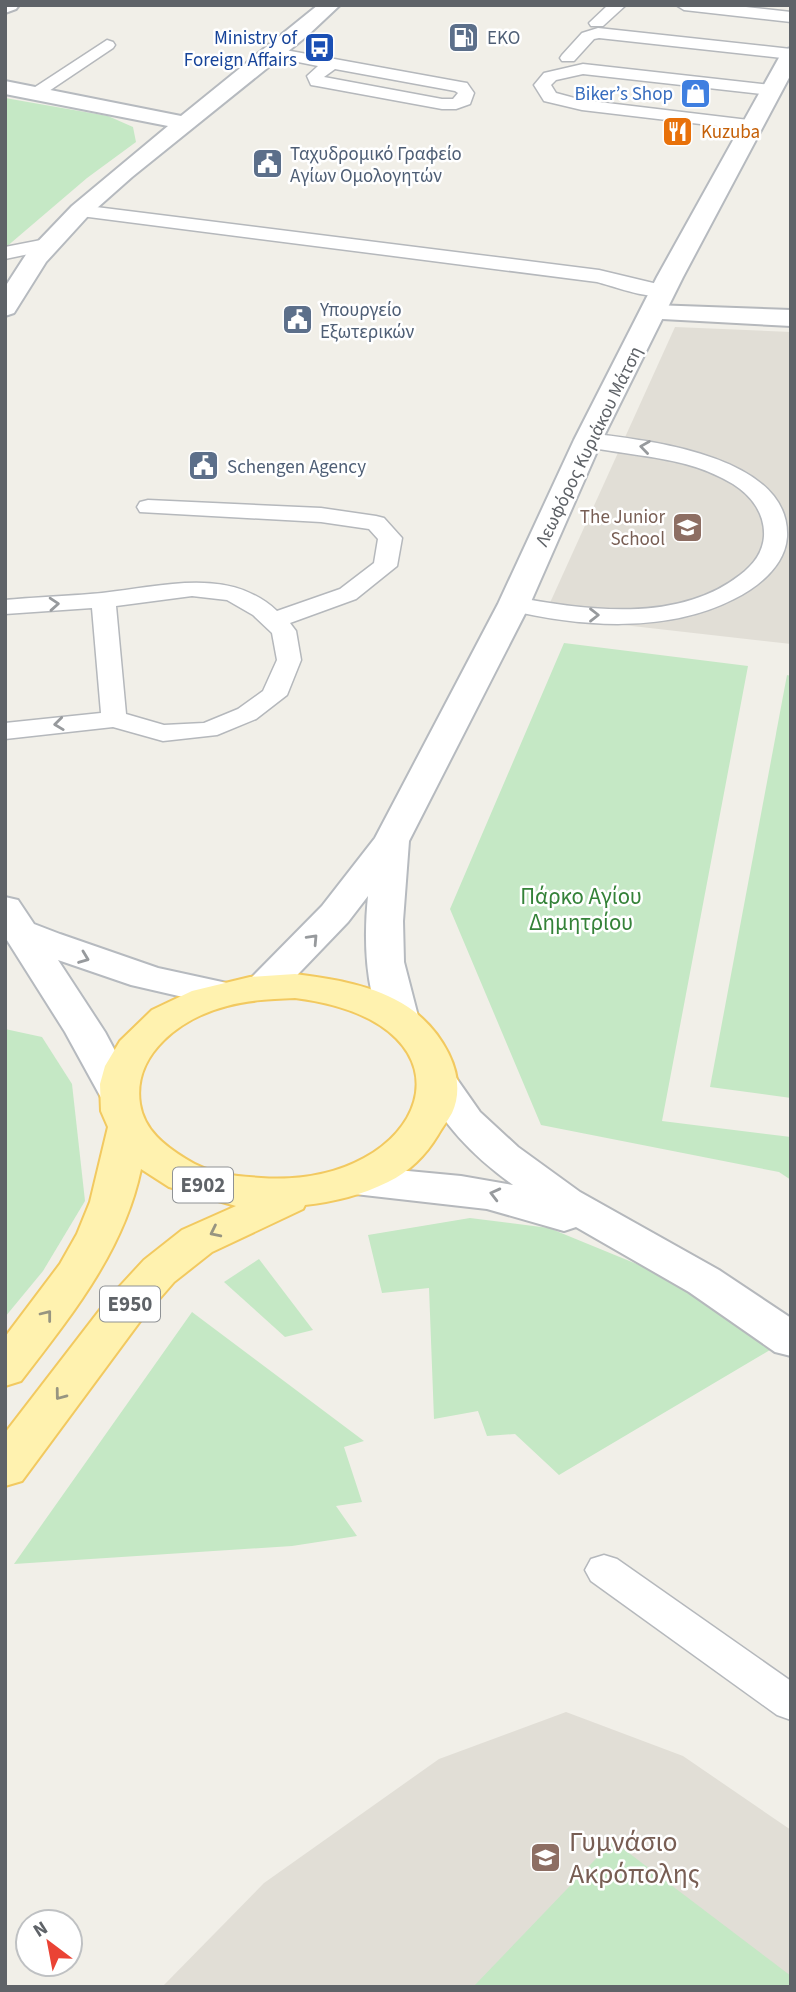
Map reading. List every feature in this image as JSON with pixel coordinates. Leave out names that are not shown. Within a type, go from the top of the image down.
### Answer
[{"type":"main road","points":[[5,307],[46,245],[80,211],[330,5]]},
{"type":"main road","name":"Λεωφόρος Κυριάκου Μάτση","points":[[264,987],[335,914],[391,841],[513,604],[588,440],[662,294],[791,54]]},
{"type":"main road","points":[[5,87],[185,123]]},
{"type":"main road","points":[[662,294],[759,317],[791,318]]},
{"type":"main road","name":"Λεωφόρος Κυριάκου Μάτση","points":[[391,841],[384,921],[385,962],[400,1020]]},
{"type":"main road","points":[[13,920],[123,972],[167,985],[222,994]]},
{"type":"main road","points":[[13,920],[85,1032],[122,1111]]},
{"type":"main road","points":[[122,1111],[128,1059],[143,1038],[174,1014],[222,994],[264,987],[324,989],[378,1006],[400,1020],[428,1051],[438,1081],[466,1122],[503,1157],[565,1202],[704,1281],[791,1340]]},
{"type":"main road","name":"E902","points":[[122,1111],[139,1147],[180,1176],[237,1193],[299,1194],[355,1180],[401,1154],[418,1137],[429,1119],[436,1100],[438,1081]]},
{"type":"main road","name":"E950","points":[[5,1369],[59,1300],[108,1213],[122,1111]]},
{"type":"main road","points":[[355,1180],[482,1191],[534,1204],[651,1251]]},
{"type":"main road","name":"E950","points":[[5,1468],[125,1309],[159,1271],[197,1241],[299,1194]]},
{"type":"lane","points":[[597,23],[618,5]]},
{"type":"lane","points":[[684,5],[791,17]]},
{"type":"lane","points":[[568,58],[588,36],[598,33],[791,54]]},
{"type":"lane","points":[[34,93],[107,45]]},
{"type":"lane","points":[[274,52],[461,87],[466,93],[464,100],[456,104],[442,104],[317,80],[315,76],[332,63]]},
{"type":"lane","points":[[751,125],[582,105],[550,97],[542,85],[550,76],[583,69],[771,90]]},
{"type":"lane","points":[[80,211],[599,276],[662,294]]},
{"type":"lane","points":[[5,253],[46,245]]},
{"type":"lane","points":[[513,604],[575,615],[640,616],[691,608],[739,588],[760,574],[777,550],[779,524],[765,499],[738,477],[700,460],[651,447],[588,440]]},
{"type":"lane","points":[[148,507],[321,515],[376,523],[390,538],[385,566],[348,594],[273,621]]},
{"type":"lane","points":[[5,607],[103,600],[192,589],[233,593],[262,610],[284,631],[289,660],[274,695],[247,713],[208,730],[163,733],[114,719],[5,731]]},
{"type":"lane","points":[[103,600],[114,719]]},
{"type":"lane","points":[[604,1570],[791,1703]]},
{"type":"shaded area","name":"The Junior School","points":[[675,327],[791,332],[791,644],[544,616]]},
{"type":"shaded area","name":"Γυμνάσιο Ακρόπολης","points":[[566,1712],[683,1756],[791,1830],[791,1987],[162,1987],[264,1883],[439,1759]]},
{"type":"green space","points":[[5,98],[108,116],[133,127],[136,142],[87,178],[5,248]]},
{"type":"green space","name":"Πάρκο Αγίου Δημητρίου","points":[[564,643],[748,666],[662,1121],[791,1137],[791,1180],[779,1172],[541,1125],[450,909]]},
{"type":"green space","points":[[787,675],[791,676],[791,1098],[710,1087]]},
{"type":"green space","points":[[5,1029],[42,1037],[72,1084],[85,1201],[43,1271],[5,1317]]},
{"type":"green space","points":[[470,1218],[549,1228],[666,1276],[706,1299],[770,1350],[559,1475],[515,1434],[487,1436],[478,1411],[434,1419],[429,1288],[382,1293],[368,1235]]},
{"type":"green space","points":[[259,1259],[313,1330],[285,1337],[224,1282]]},
{"type":"green space","points":[[192,1312],[364,1441],[344,1447],[362,1502],[336,1506],[357,1536],[292,1546],[14,1564]]},
{"type":"green space","points":[[613,1841],[791,1976],[791,1987],[473,1987]]},
{"type":"place","name":"EKO","points":[[464,37]]},
{"type":"place","name":"Ministry of Foreign Affairs","points":[[320,48]]},
{"type":"place","name":"Biker’s Shop","points":[[696,93]]},
{"type":"place","name":"Kuzuba","points":[[678,131]]},
{"type":"place","name":"Ταχυδρομικό Γραφείο Αγίων Ομολογητών","points":[[267,164]]},
{"type":"place","name":"Υπουργείο Εξωτερικών","points":[[297,320]]},
{"type":"place","name":"Schengen Agency","points":[[204,466]]},
{"type":"place","name":"The Junior School","points":[[688,527]]},
{"type":"place","name":"Γυμνάσιο Ακρόπολης","points":[[546,1857]]}]
